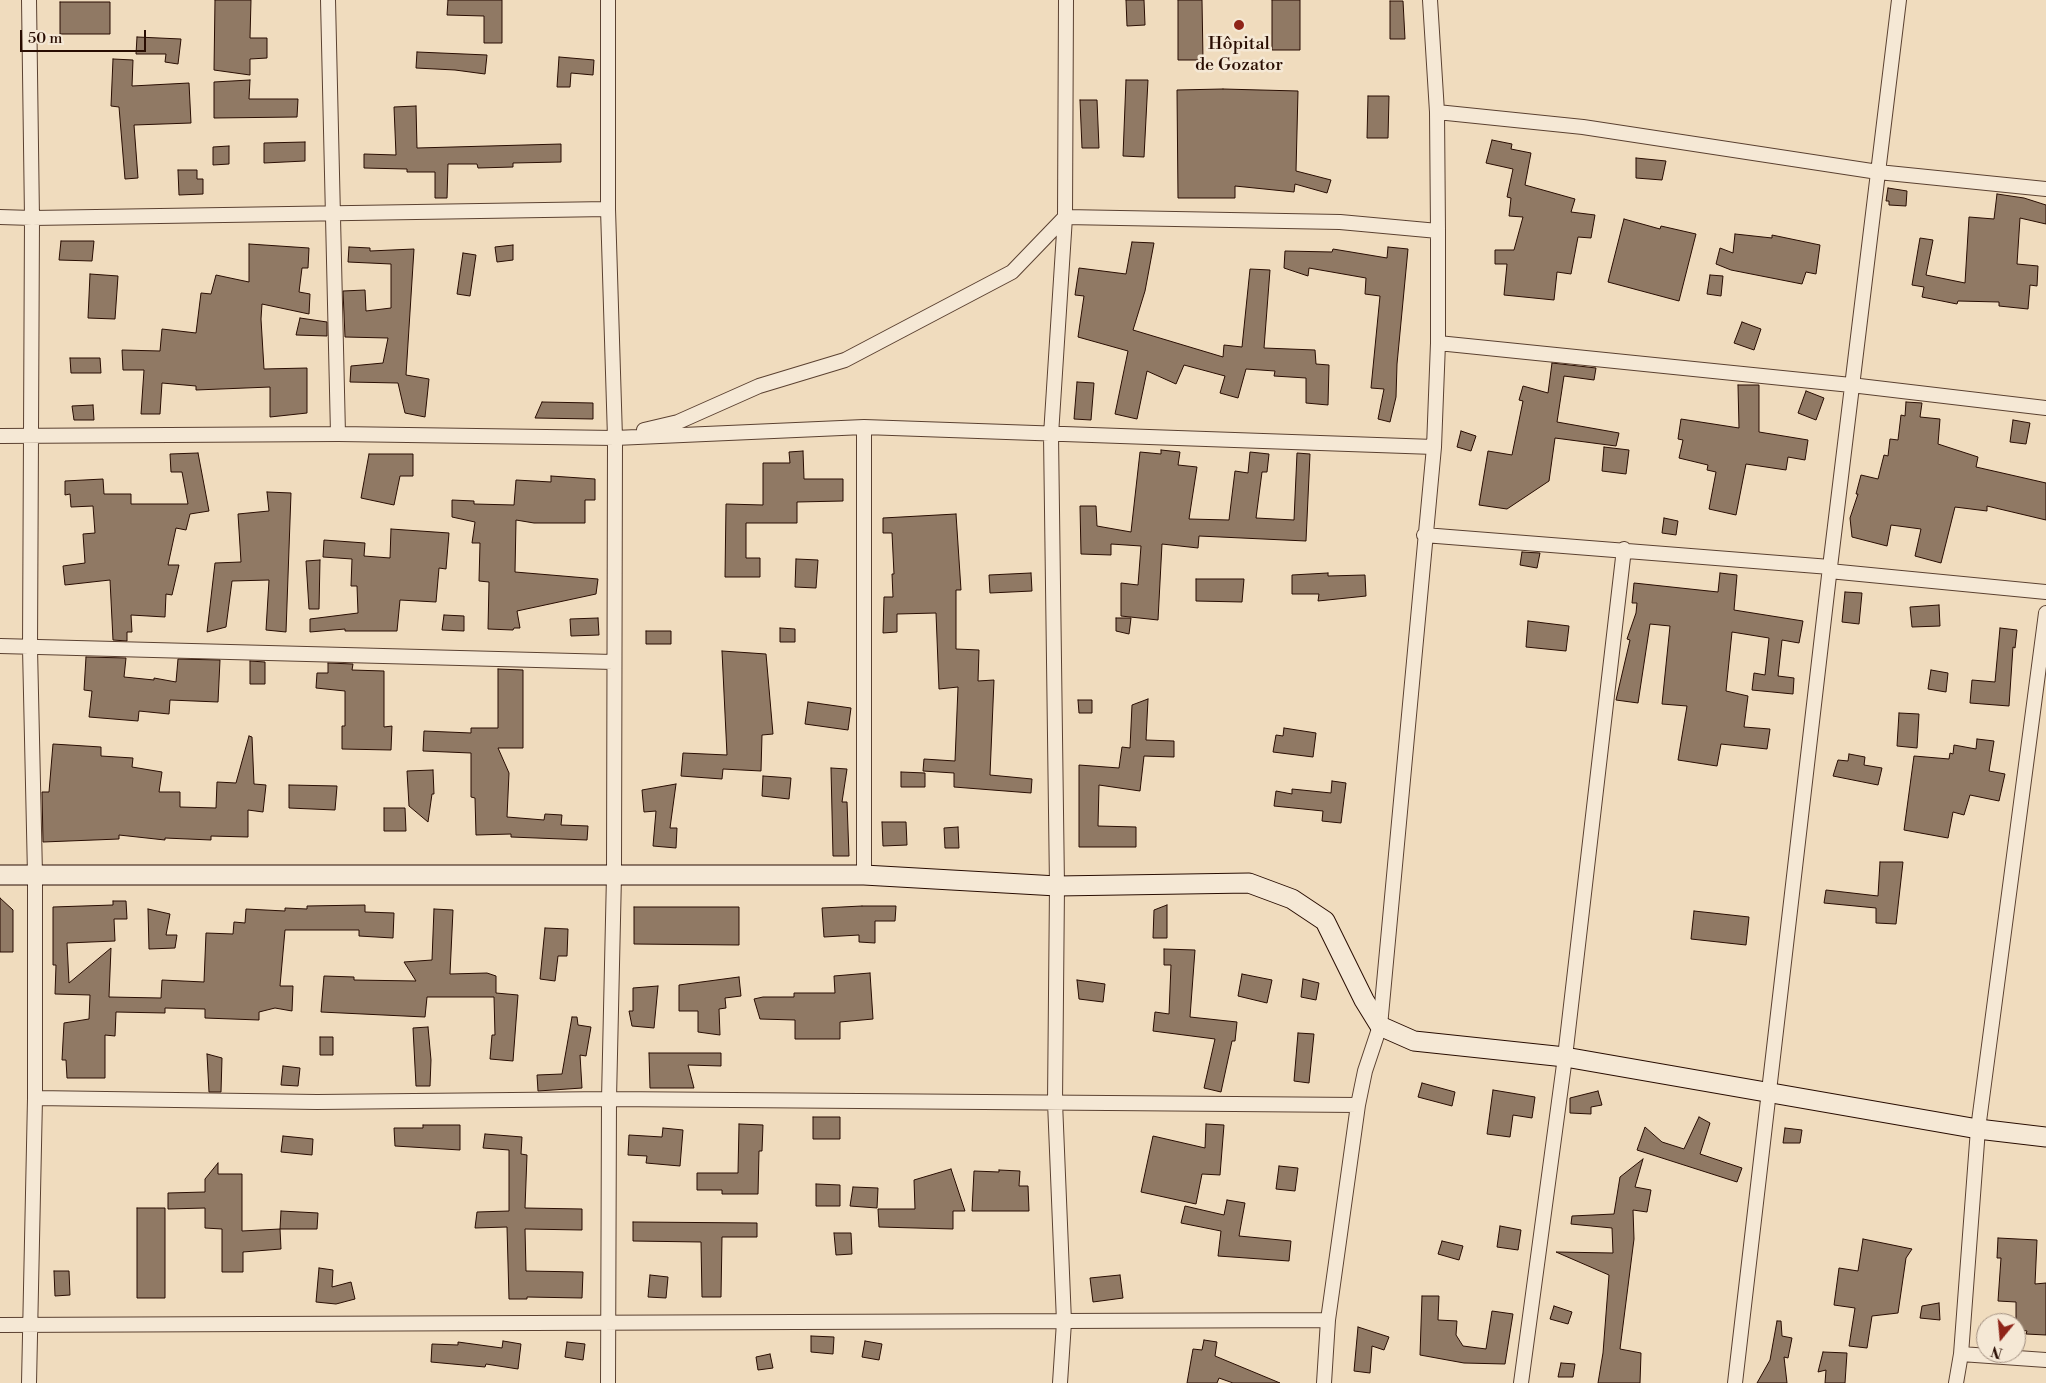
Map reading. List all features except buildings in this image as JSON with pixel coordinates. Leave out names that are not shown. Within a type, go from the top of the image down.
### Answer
[{"type":"street","points":[[29,0],[32,218],[30,648],[35,875],[35,1098],[29,1383]]},
{"type":"street","points":[[328,0],[338,434]]},
{"type":"street","points":[[608,0],[608,209],[615,438],[614,875],[609,1098],[608,1383]]},
{"type":"street","points":[[1060,1383],[1064,1322],[1055,1102],[1057,886],[1051,435],[1066,216],[1066,0]]},
{"type":"street","points":[[1324,1383],[1328,1320],[1358,1105],[1365,1071],[1380,1026],[1424,535],[1434,447],[1438,343],[1437,112],[1430,0]]},
{"type":"street","points":[[1735,1383],[1851,385],[1899,0]]},
{"type":"street","points":[[1437,112],[1583,127],[1878,172],[2046,189]]},
{"type":"street","points":[[0,217],[608,209]]},
{"type":"street","points":[[615,438],[678,422],[760,386],[845,360],[1012,272],[1066,216],[1340,222],[1438,231]]},
{"type":"street","points":[[1438,343],[1851,385],[2046,408]]},
{"type":"street","points":[[864,427],[864,875]]},
{"type":"street","points":[[0,436],[338,434],[615,438],[864,427],[1434,447]]},
{"type":"street","points":[[1424,535],[1624,549],[1830,567]]},
{"type":"street","points":[[1521,1383],[1565,1057],[1624,549]]},
{"type":"street","points":[[1830,567],[1829,571],[2046,592]]},
{"type":"street","points":[[1956,1383],[1961,1354],[1978,1130],[2046,613]]},
{"type":"street","points":[[0,646],[613,662]]},
{"type":"street","points":[[0,875],[864,875],[1057,886],[1249,883],[1292,899],[1325,921],[1364,1000],[1380,1026],[1414,1041],[1565,1057],[1978,1130],[2046,1137]]},
{"type":"street","points":[[35,1098],[317,1102],[609,1098],[1358,1105]]},
{"type":"street","points":[[0,1325],[1328,1320]]},
{"type":"street","points":[[1961,1354],[2046,1360]]},
{"type":"place","name":"Hôpital de Gozator","points":[[1239,25]]}]
